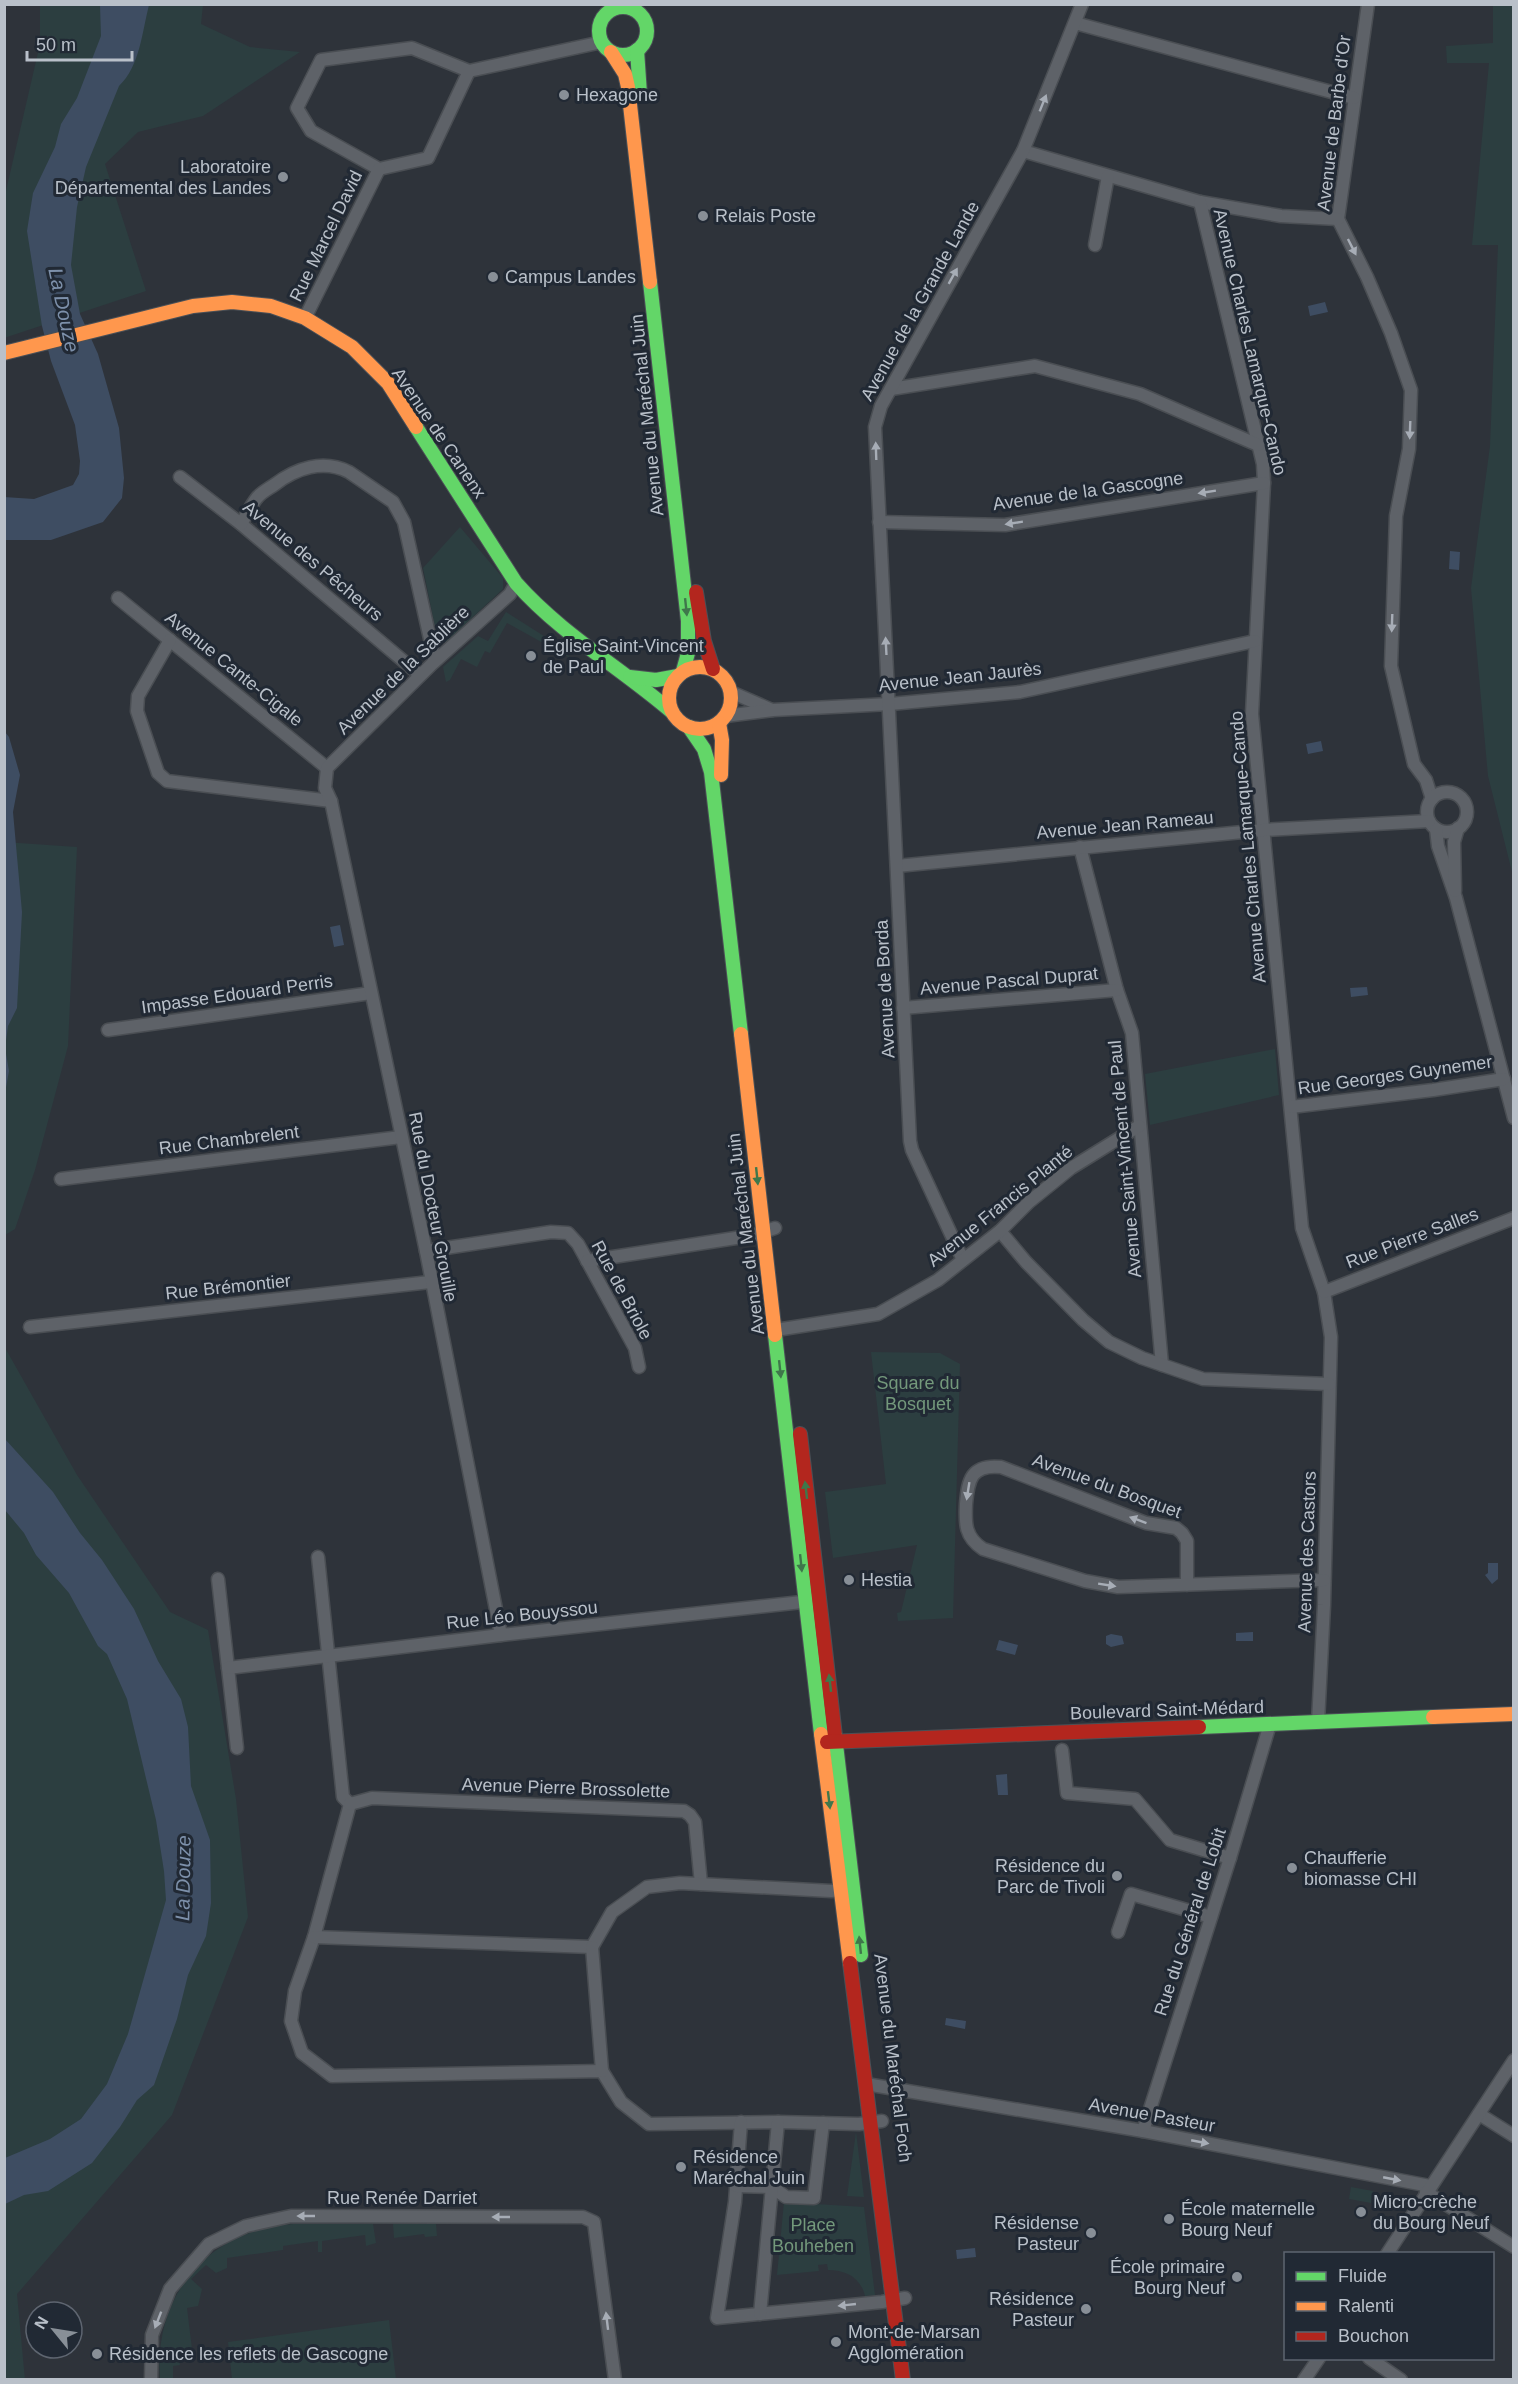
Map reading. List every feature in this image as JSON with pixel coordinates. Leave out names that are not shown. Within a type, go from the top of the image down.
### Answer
[{"type":"main road","points":[[634,7],[643,18],[647,28],[646,39],[637,50],[624,55],[606,47],[599,28],[610,8],[634,7]]},
{"type":"main road","name":"Avenue du Maréchal Juin","points":[[606,47],[625,74],[628,87],[688,621],[688,653],[680,674]]},
{"type":"main road","name":"Avenue du Maréchal Juin","points":[[637,50],[637,72],[695,586],[707,657],[713,669]]},
{"type":"main road","name":"Avenue de Canenx","points":[[4,353],[193,306],[232,302],[271,306],[305,318],[352,347],[388,383],[516,584],[533,603],[578,641],[630,676],[672,712]]},
{"type":"main road","points":[[698,667],[713,669],[721,675],[731,692],[731,700],[722,719],[704,729],[689,727],[680,722],[672,712],[669,705],[670,689],[680,674],[698,667]]},
{"type":"main road","name":"Avenue de Canenx","points":[[630,676],[656,680],[680,674]]},
{"type":"main road","name":"Avenue du Maréchal Juin","points":[[722,719],[720,766],[769,1229]]},
{"type":"main road","name":"Avenue du Maréchal Juin","points":[[689,727],[704,749],[711,772],[781,1329],[820,1600],[837,1741]]},
{"type":"main road","name":"Avenue du Maréchal Juin","points":[[781,1329],[805,1602],[822,1742]]},
{"type":"main road","name":"Boulevard Saint-Médard","points":[[822,1742],[1514,1714]]},
{"type":"main road","name":"Avenue du Maréchal Foch","points":[[837,1741],[848,1890],[899,2298],[914,2379]]},
{"type":"main road","name":"Avenue du Maréchal Foch","points":[[822,1742],[848,1890]]},
{"type":"main road","name":"Avenue du Maréchal Foch","points":[[899,2298],[903,2379]]},
{"type":"street","name":"Avenue de la Grande Lande","points":[[890,704],[875,427],[881,406],[1023,151],[1082,4]]},
{"type":"street","name":"Avenue de Barbe d'Or","points":[[1368,4],[1338,219],[1388,323],[1411,390],[1409,449],[1396,516],[1391,666],[1414,764],[1426,780],[1432,799]]},
{"type":"street","points":[[1075,23],[1354,98]]},
{"type":"street","points":[[469,71],[544,56],[606,47]]},
{"type":"street","name":"Rue Marcel David","points":[[412,48],[469,71],[428,158],[379,169],[310,131],[297,108],[321,60],[412,48]]},
{"type":"street","points":[[1023,151],[1200,202],[1281,216],[1338,219]]},
{"type":"street","name":"Rue Marcel David","points":[[305,318],[379,169]]},
{"type":"street","points":[[1095,245],[1108,176]]},
{"type":"street","name":"Avenue Charles Lamarque-Cando","points":[[1200,202],[1258,446],[1264,483],[1252,714],[1302,1228],[1323,1292],[1331,1337],[1329,1384]]},
{"type":"street","points":[[891,389],[1035,366],[1140,394],[1258,446]]},
{"type":"street","points":[[241,524],[257,497],[284,477],[295,471],[321,465],[341,468],[349,472],[393,502],[404,522],[435,661]]},
{"type":"street","name":"Avenue des Pêcheurs","points":[[180,477],[241,524],[420,675]]},
{"type":"street","name":"Avenue de la Gascogne","points":[[879,522],[1005,525],[1264,483]]},
{"type":"street","name":"Avenue de la Sablière","points":[[327,768],[420,675],[510,594],[516,584]]},
{"type":"street","name":"Avenue Cante-Cigale","points":[[118,598],[327,768]]},
{"type":"street","points":[[170,640],[138,696],[137,711],[158,773],[167,781],[331,801]]},
{"type":"street","name":"Avenue Jean Jaurès","points":[[722,719],[773,711],[890,704],[1020,692],[1255,641]]},
{"type":"street","name":"Avenue Jean Jaurès","points":[[731,692],[773,711]]},
{"type":"street","name":"Avenue de Borda","points":[[890,704],[909,1141],[963,1260]]},
{"type":"street","name":"Rue du Docteur Grouille","points":[[327,768],[325,788],[331,801],[426,1251],[430,1282],[501,1635]]},
{"type":"street","points":[[1433,825],[1447,832],[1463,824],[1467,812],[1462,798],[1445,791],[1436,795],[1427,809],[1456,898],[1514,1119]]},
{"type":"street","name":"Avenue Jean Rameau","points":[[897,866],[1263,830],[1433,825]]},
{"type":"street","points":[[1456,898],[1454,842],[1458,828]]},
{"type":"street","name":"Avenue Saint-Vincent de Paul","points":[[1080,847],[1117,990],[1132,1033],[1162,1365]]},
{"type":"street","name":"Avenue Pascal Duprat","points":[[903,1008],[1117,990]]},
{"type":"street","name":"Impasse Edouard Perris","points":[[108,1030],[371,993]]},
{"type":"street","name":"Rue Georges Guynemer","points":[[1291,1107],[1504,1079]]},
{"type":"street","name":"Avenue Francis Planté","points":[[781,1329],[878,1314],[938,1280],[1000,1231],[1029,1202],[1071,1168],[1139,1126]]},
{"type":"street","name":"Rue Chambrelent","points":[[61,1179],[401,1137]]},
{"type":"street","name":"Rue Pierre Salles","points":[[1323,1292],[1514,1218]]},
{"type":"street","points":[[587,1261],[755,1235],[769,1229]]},
{"type":"street","points":[[1000,1231],[1026,1262],[1083,1320],[1109,1342],[1162,1365],[1203,1379],[1329,1384]]},
{"type":"street","name":"Rue de Briole","points":[[426,1251],[551,1232],[568,1233],[578,1244],[635,1348],[639,1366]]},
{"type":"street","name":"Rue Brémontier","points":[[30,1327],[430,1282]]},
{"type":"street","name":"Avenue des Castors","points":[[1318,1722],[1329,1384]]},
{"type":"street","name":"Avenue du Bosquet","points":[[1186,1585],[1187,1541],[1176,1528],[1146,1523],[1001,1467],[981,1469],[971,1478],[968,1485],[965,1523],[970,1538],[983,1549],[1085,1581],[1118,1587],[1186,1585],[1324,1580]]},
{"type":"street","points":[[318,1557],[343,1797],[350,1804],[315,1937],[295,1991],[291,2021],[302,2053],[332,2076],[602,2071]]},
{"type":"street","points":[[218,1579],[237,1748]]},
{"type":"street","name":"Rue Léo Bouyssou","points":[[228,1668],[820,1600]]},
{"type":"street","name":"Rue du Général de Lobit","points":[[1143,2131],[1270,1724]]},
{"type":"street","points":[[1062,1750],[1067,1793],[1135,1799],[1170,1840],[1230,1858]]},
{"type":"street","name":"Avenue Pierre Brossolette","points":[[350,1804],[372,1798],[684,1811],[695,1822],[701,1884]]},
{"type":"street","points":[[848,1890],[680,1883],[646,1887],[612,1912],[591,1947],[602,2071],[621,2102],[649,2124],[741,2122],[859,2124],[877,2121]]},
{"type":"street","points":[[1118,1932],[1131,1894],[1211,1917]]},
{"type":"street","points":[[315,1937],[591,1947]]},
{"type":"street","points":[[1388,2252],[1514,2060]]},
{"type":"street","name":"Avenue Pasteur","points":[[872,2085],[1143,2131],[1428,2189]]},
{"type":"street","points":[[1479,2114],[1514,2136]]},
{"type":"street","points":[[741,2122],[736,2186],[717,2318],[882,2302],[899,2298]]},
{"type":"street","points":[[764,2314],[778,2122]]},
{"type":"street","points":[[736,2186],[772,2187],[786,2197],[814,2198],[823,2123]]},
{"type":"street","points":[[1428,2189],[1514,2247]]},
{"type":"street","name":"Rue Renée Darriet","points":[[151,2379],[152,2335],[170,2289],[209,2244],[246,2226],[291,2216],[302,2216],[582,2217],[594,2223],[615,2379]]},
{"type":"street","points":[[1304,2379],[1318,2360]]},
{"type":"street","points":[[1372,2360],[1401,2379]]},
{"type":"green space","points":[[40,5],[203,5],[201,24],[250,47],[300,52],[203,116],[138,132],[105,164],[146,291],[4,338],[5,195],[40,44]]},
{"type":"green space","points":[[1493,5],[1514,5],[1513,876],[1488,776],[1471,588],[1490,446],[1498,245],[1472,245],[1489,63],[1447,63],[1446,46],[1493,43]]},
{"type":"green space","points":[[460,527],[503,578],[503,589],[446,642],[438,642],[423,568]]},
{"type":"green space","points":[[506,612],[547,638],[572,659],[507,623],[490,653],[485,651],[477,667],[461,659],[450,680],[446,682],[443,667],[478,636],[488,641]]},
{"type":"green space","points":[[4,842],[77,847],[68,1046],[35,1170],[15,1229],[5,1235]]},
{"type":"green space","points":[[1275,1049],[1279,1095],[1150,1125],[1145,1074]]},
{"type":"green space","points":[[4,1346],[77,1475],[170,1612],[208,1630],[236,1799],[248,1917],[172,2115],[17,2294],[25,2380],[4,2379]]},
{"type":"green space","name":"Square du Bosquet","points":[[871,1352],[940,1353],[960,1364],[953,1618],[898,1621],[897,1613],[901,1612],[917,1545],[833,1558],[825,1492],[886,1484]]},
{"type":"green space","points":[[856,2132],[864,2197],[847,2196]]},
{"type":"green space","points":[[1351,2187],[1373,2191],[1371,2203],[1349,2199]]},
{"type":"green space","name":"Place Bouheben","points":[[784,2202],[864,2207],[875,2295],[865,2296],[860,2284],[852,2276],[828,2270],[827,2264],[818,2265],[819,2271],[777,2275]]},
{"type":"green space","points":[[293,2224],[373,2224],[376,2243],[366,2246],[365,2235],[322,2241],[322,2252],[318,2252],[318,2241],[283,2246],[283,2250],[227,2258],[227,2268],[216,2273],[206,2265],[191,2279],[202,2289],[198,2306],[187,2308],[193,2357],[179,2358],[180,2365],[173,2366],[173,2379],[160,2380],[160,2349],[166,2321],[177,2295],[192,2272],[212,2254],[235,2239],[263,2229]]},
{"type":"green space","points":[[393,2224],[436,2224],[437,2236],[425,2237],[424,2234],[394,2238]]},
{"type":"green space","points":[[389,2320],[396,2379],[232,2379],[228,2342]]},
{"type":"water","name":"La Douze","points":[[100,5],[149,5],[136,59],[132,69],[119,86],[86,167],[77,207],[71,265],[80,314],[98,354],[119,428],[124,478],[122,498],[103,522],[51,540],[5,540],[4,497],[34,499],[73,485],[79,474],[80,461],[75,425],[51,361],[42,326],[27,231],[33,193],[55,147],[61,124],[77,98],[101,36]]},
{"type":"water","points":[[1325,302],[1328,312],[1310,316],[1308,306]]},
{"type":"water","points":[[1450,551],[1460,552],[1459,570],[1449,569]]},
{"type":"water","points":[[5,732],[9,737],[20,775],[13,812],[22,912],[17,1008],[8,1026],[5,1048]]},
{"type":"water","points":[[1321,741],[1323,751],[1308,754],[1306,744]]},
{"type":"water","points":[[340,925],[344,945],[334,947],[330,927]]},
{"type":"water","points":[[1367,987],[1368,995],[1351,997],[1350,988]]},
{"type":"water","points":[[5,1048],[9,1071],[5,1093]]},
{"type":"water","name":"La Douze","points":[[5,1439],[53,1492],[80,1533],[102,1560],[134,1609],[158,1661],[181,1699],[188,1727],[191,1786],[210,1840],[211,1903],[206,1936],[188,1975],[177,2019],[154,2085],[137,2100],[120,2127],[92,2163],[48,2191],[24,2195],[5,2204],[5,2158],[50,2139],[81,2119],[107,2084],[128,2034],[166,1900],[156,1820],[127,1699],[107,1654],[98,1646],[69,1593],[36,1555],[24,1533],[5,1510]]},
{"type":"water","points":[[1488,1563],[1498,1563],[1498,1579],[1492,1584],[1485,1575],[1488,1573]]},
{"type":"water","points":[[1253,1632],[1253,1641],[1236,1641],[1236,1633]]},
{"type":"water","points":[[1111,1634],[1122,1636],[1124,1644],[1111,1647],[1106,1644],[1106,1636]]},
{"type":"water","points":[[999,1640],[1018,1645],[1015,1655],[996,1650]]},
{"type":"water","points":[[1007,1774],[1008,1795],[998,1795],[996,1775]]},
{"type":"water","points":[[946,2018],[966,2021],[965,2029],[945,2025]]},
{"type":"water","points":[[975,2248],[976,2257],[957,2259],[956,2250]]},
{"type":"traffic: fast","points":[[623,7],[640,14],[647,31],[640,48],[623,55],[606,48],[599,31],[606,14],[623,7]]},
{"type":"traffic: fast","points":[[637,50],[640,94]]},
{"type":"traffic: fast","points":[[650,282],[688,621],[688,653],[683,671]]},
{"type":"traffic: fast","points":[[416,427],[516,583],[572,635],[672,712]]},
{"type":"traffic: fast","points":[[630,677],[656,680],[678,676]]},
{"type":"traffic: fast","points":[[689,727],[704,749],[711,772],[741,1034]]},
{"type":"traffic: fast","points":[[775,1335],[821,1734]]},
{"type":"traffic: fast","points":[[1199,1727],[1433,1717]]},
{"type":"traffic: fast","points":[[835,1736],[861,1955]]},
{"type":"traffic: slow","points":[[611,52],[625,74],[628,87],[650,282]]},
{"type":"traffic: slow","points":[[4,353],[193,306],[232,302],[271,306],[305,318],[352,347],[388,383],[416,427]]},
{"type":"traffic: slow","points":[[694,667],[706,667],[722,676],[729,686],[731,698],[729,710],[722,720],[706,729],[694,729],[683,724],[674,715],[669,704],[669,692],[674,681],[683,672],[694,667]]},
{"type":"traffic: slow","points":[[719,723],[722,740],[721,775]]},
{"type":"traffic: slow","points":[[741,1034],[775,1335]]},
{"type":"traffic: slow","points":[[1433,1717],[1514,1714]]},
{"type":"traffic: slow","points":[[821,1734],[850,1963]]},
{"type":"traffic: jam","points":[[696,592],[704,641],[713,669]]},
{"type":"traffic: jam","points":[[800,1434],[835,1736]]},
{"type":"traffic: jam","points":[[827,1742],[1199,1727]]},
{"type":"traffic: jam","points":[[850,1963],[903,2380]]},
{"type":"place","name":"Hexagone","points":[[564,95]]},
{"type":"place","name":"Laboratoire Départemental des Landes","points":[[283,177]]},
{"type":"place","name":"Relais Poste","points":[[703,216]]},
{"type":"place","name":"Campus Landes","points":[[493,277]]},
{"type":"place","name":"Église Saint-Vincent de Paul","points":[[531,656]]},
{"type":"place","name":"Hestia","points":[[849,1580]]},
{"type":"place","name":"Chaufferie biomasse CHI","points":[[1292,1868]]},
{"type":"place","name":"Résidence du Parc de Tivoli","points":[[1117,1876]]},
{"type":"place","name":"Résidence Maréchal Juin","points":[[681,2167]]},
{"type":"place","name":"Micro-crèche du Bourg Neuf","points":[[1361,2212]]},
{"type":"place","name":"École maternelle Bourg Neuf","points":[[1169,2219]]},
{"type":"place","name":"Résidense Pasteur","points":[[1091,2233]]},
{"type":"place","name":"École primaire Bourg Neuf","points":[[1237,2277]]},
{"type":"place","name":"Résidence Pasteur","points":[[1086,2309]]},
{"type":"place","name":"Mont-de-Marsan Agglomération","points":[[836,2342]]},
{"type":"place","name":"Résidence les reflets de Gascogne","points":[[97,2354]]}]
